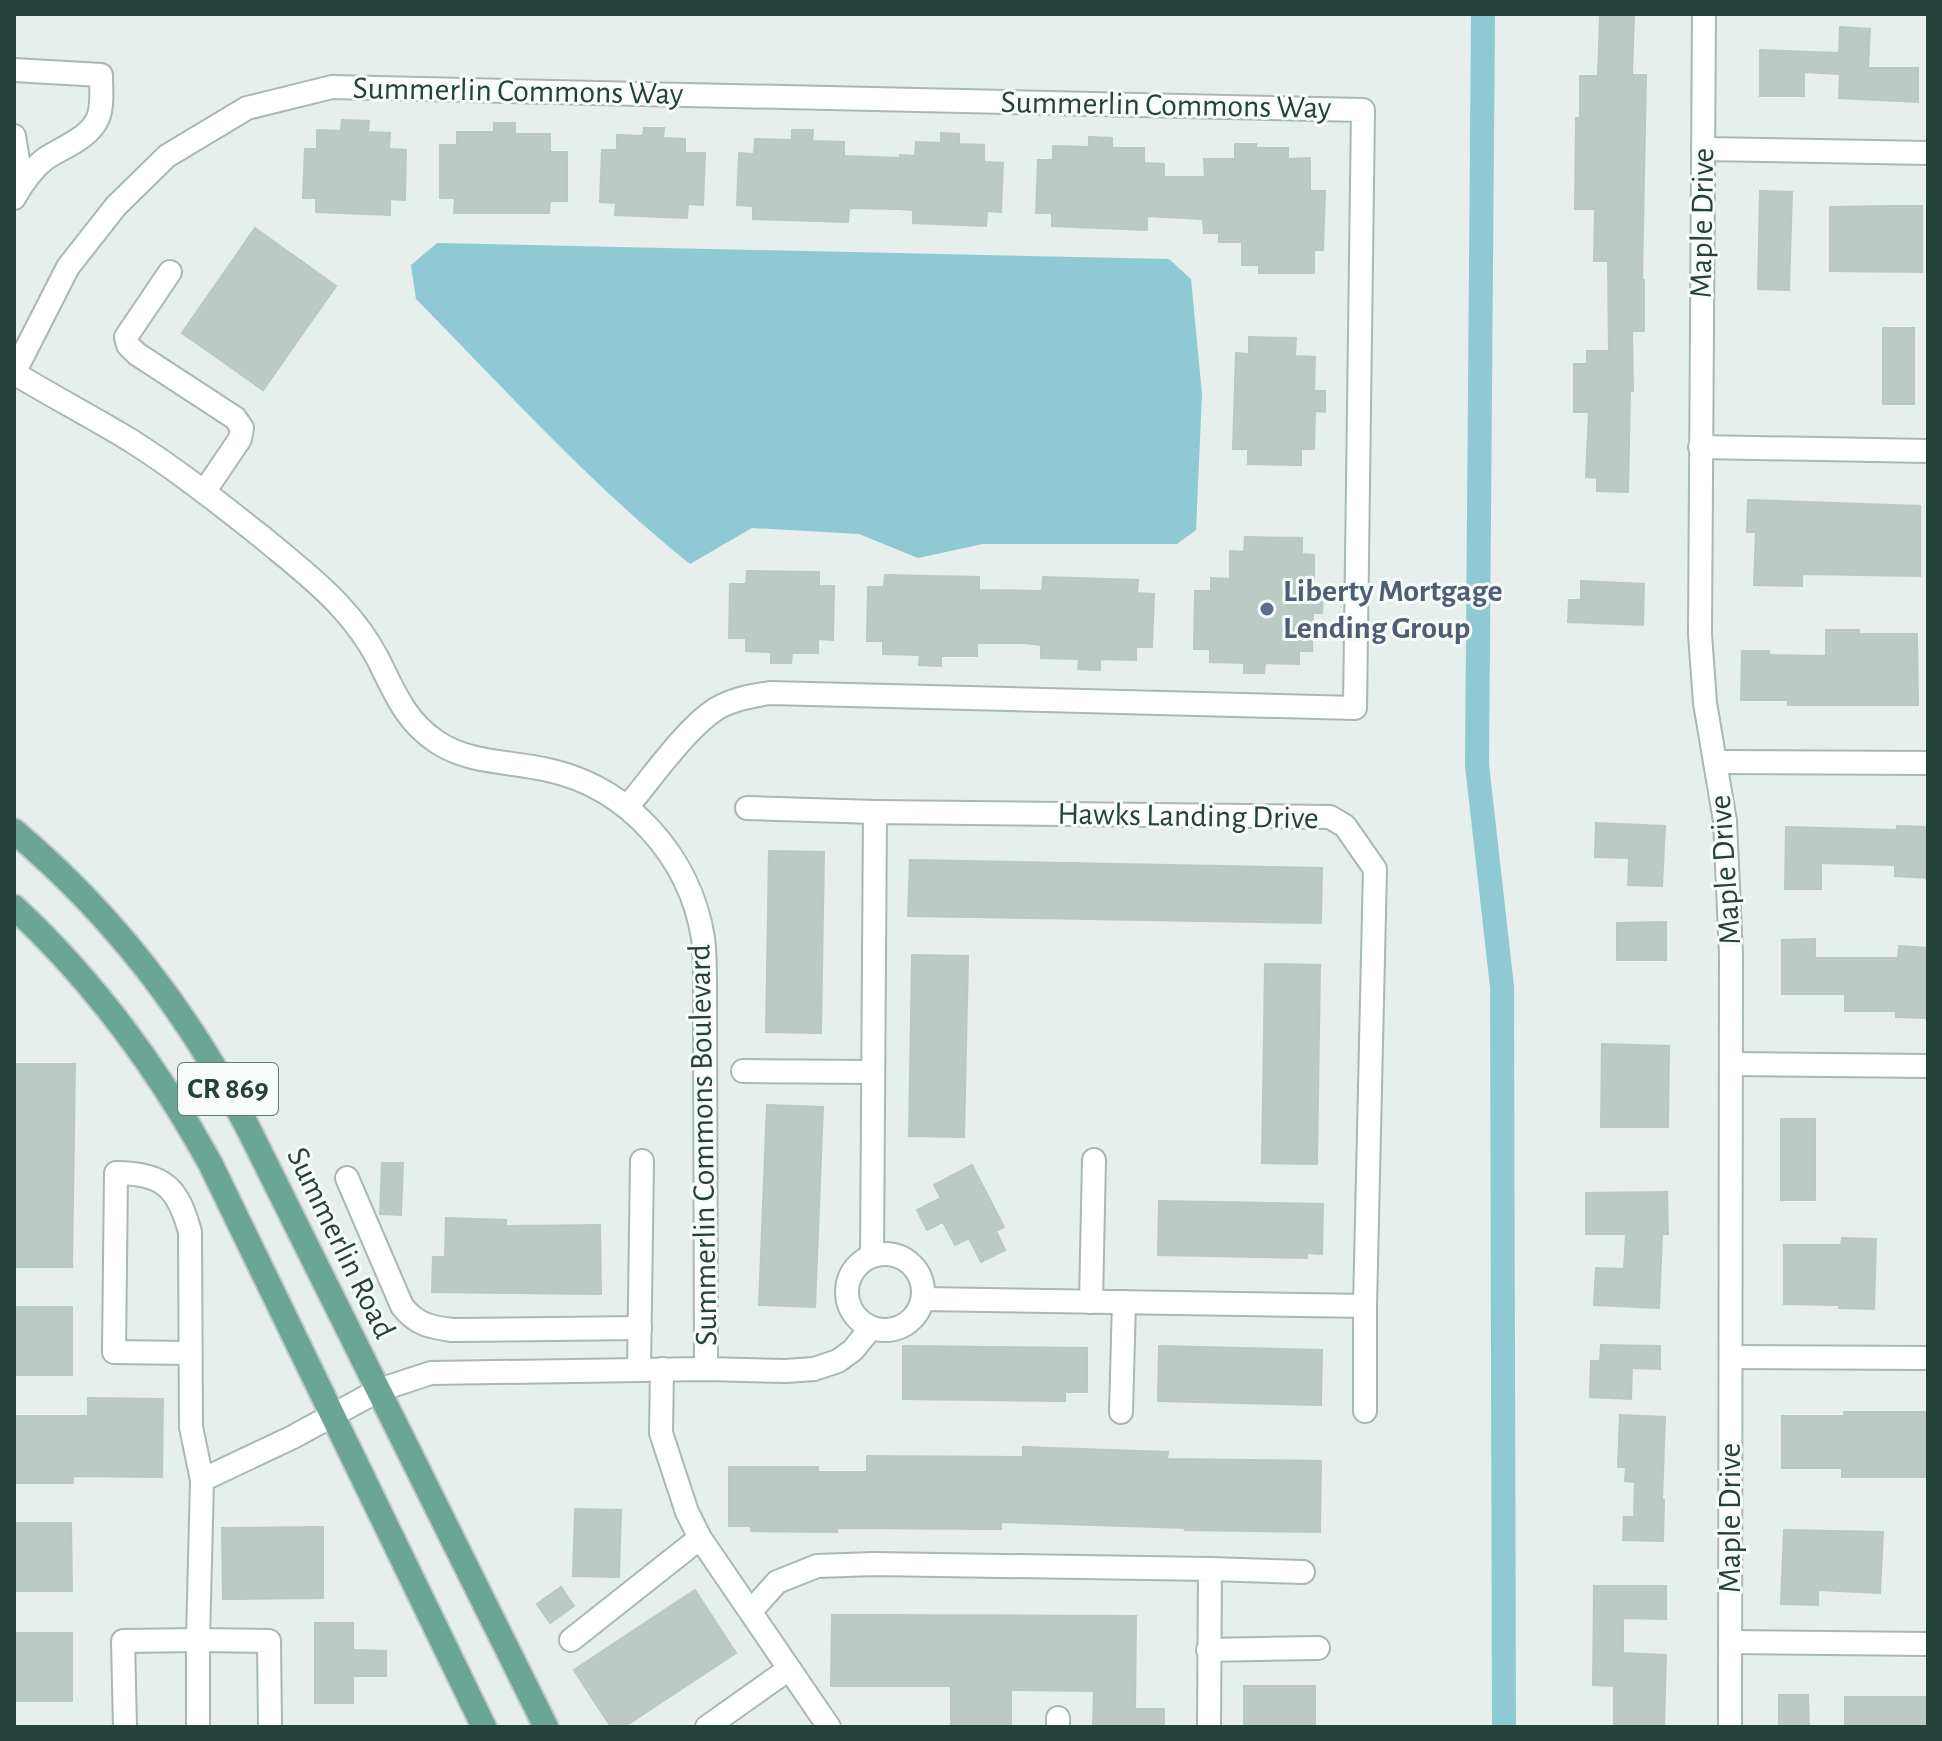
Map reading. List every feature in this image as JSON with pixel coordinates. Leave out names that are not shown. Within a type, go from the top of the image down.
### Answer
[{"type":"main road","name":"Summerlin Road","points":[[14,831],[107,920],[188,1022],[248,1128],[546,1727]]},
{"type":"main road","name":"CR 869","points":[[14,907],[69,961],[102,999],[175,1101],[210,1163],[484,1727]]},
{"type":"street","name":"Maple Drive","points":[[1704,14],[1700,634],[1705,703],[1725,821],[1731,955],[1730,1727]]},
{"type":"street","points":[[14,70],[101,75],[100,114],[94,126],[76,141],[43,160],[18,191]]},
{"type":"street","name":"Summerlin Commons Way","points":[[14,373],[68,267],[116,206],[167,156],[247,108],[332,87],[1363,110],[1355,708],[770,693],[741,697],[715,710],[691,731],[627,807]]},
{"type":"street","points":[[14,136],[18,191]]},
{"type":"street","points":[[1703,149],[1928,153]]},
{"type":"street","points":[[170,272],[126,337],[128,345],[137,354],[235,418],[242,428],[240,439],[204,492]]},
{"type":"street","name":"Summerlin Commons Boulevard","points":[[14,373],[131,441],[204,492],[298,566],[339,605],[377,657],[396,700],[437,742],[463,754],[557,771],[596,785],[652,830],[675,862],[693,901],[703,938],[706,1002],[706,1369]]},
{"type":"street","points":[[1700,447],[1928,451]]},
{"type":"street","points":[[1716,762],[1928,763]]},
{"type":"street","name":"Hawks Landing Drive","points":[[747,808],[1330,817],[1345,826],[1375,869],[1365,1411]]},
{"type":"street","points":[[872,1255],[875,812]]},
{"type":"street","points":[[1732,1064],[1928,1066]]},
{"type":"street","points":[[743,1071],[873,1072]]},
{"type":"street","points":[[1091,1302],[1094,1160]]},
{"type":"street","points":[[639,1370],[642,1161]]},
{"type":"street","points":[[189,1353],[114,1352],[116,1173],[137,1173],[168,1185],[183,1206],[190,1232],[191,1427],[202,1480],[198,1727]]},
{"type":"street","points":[[347,1178],[402,1306],[414,1321],[431,1328],[452,1330],[640,1328]]},
{"type":"street","points":[[872,1255],[899,1255],[919,1273],[923,1299],[920,1309],[904,1326],[894,1330],[871,1328],[851,1311],[847,1285],[852,1272],[872,1255]]},
{"type":"street","points":[[923,1299],[1365,1306]]},
{"type":"street","points":[[1121,1412],[1124,1302]]},
{"type":"street","points":[[202,1480],[293,1437],[379,1390],[431,1373],[814,1369],[838,1361],[853,1350],[871,1328]]},
{"type":"street","points":[[1731,1357],[1928,1358]]},
{"type":"street","points":[[662,1369],[661,1433],[687,1512],[700,1538],[829,1727]]},
{"type":"street","points":[[571,1640],[700,1538]]},
{"type":"street","points":[[751,1611],[777,1582],[817,1566],[874,1564],[1303,1572]]},
{"type":"street","points":[[1209,1727],[1210,1569]]},
{"type":"street","points":[[125,1727],[123,1641],[198,1640],[269,1641],[270,1727]]},
{"type":"street","points":[[1730,1642],[1928,1644]]},
{"type":"street","points":[[1208,1650],[1318,1648]]},
{"type":"street","points":[[707,1727],[789,1669]]},
{"type":"water","points":[[437,243],[1169,259],[1191,279],[1202,394],[1196,530],[1177,544],[983,544],[918,558],[859,534],[752,528],[690,564],[583,469],[416,299],[411,265]]},
{"type":"building","points":[[1600,14],[1634,14],[1632,75],[1646,75],[1644,331],[1632,331],[1633,391],[1630,391],[1628,492],[1597,491],[1597,478],[1586,477],[1589,412],[1574,412],[1574,364],[1587,364],[1587,351],[1609,351],[1608,261],[1594,261],[1595,209],[1575,209],[1576,118],[1580,118],[1580,76],[1598,76]]},
{"type":"building","points":[[1840,27],[1870,29],[1868,68],[1918,68],[1918,102],[1839,98],[1840,74],[1804,72],[1804,96],[1760,96],[1760,50],[1839,53]]},
{"type":"building","points":[[342,120],[369,121],[368,132],[390,133],[389,149],[406,150],[405,200],[390,199],[390,215],[316,212],[316,198],[303,198],[305,149],[317,149],[317,130],[341,131]]},
{"type":"building","points":[[494,123],[515,123],[515,134],[550,134],[550,152],[567,152],[567,201],[550,201],[549,213],[454,213],[455,198],[440,198],[440,145],[457,145],[457,132],[494,132]]},
{"type":"building","points":[[644,128],[664,128],[663,138],[685,139],[685,153],[705,153],[703,205],[688,204],[687,218],[615,215],[616,203],[600,202],[602,150],[617,150],[617,135],[643,136]]},
{"type":"building","points":[[792,130],[813,130],[812,141],[844,142],[844,156],[900,158],[900,155],[915,156],[916,142],[941,143],[941,133],[959,134],[959,144],[984,145],[984,162],[1003,163],[1001,212],[987,211],[986,226],[913,223],[913,210],[898,209],[849,208],[848,222],[753,219],[753,206],[737,205],[739,153],[754,154],[755,139],[792,140]]},
{"type":"building","points":[[1089,137],[1112,138],[1112,148],[1144,148],[1144,163],[1164,164],[1164,177],[1205,177],[1204,159],[1235,159],[1235,144],[1256,144],[1256,148],[1288,148],[1288,159],[1310,158],[1310,191],[1325,191],[1323,250],[1314,250],[1314,273],[1259,273],[1259,265],[1242,265],[1242,242],[1219,242],[1219,233],[1204,233],[1203,219],[1147,216],[1147,230],[1052,226],[1052,213],[1036,213],[1038,160],[1053,160],[1053,146],[1089,147]]},
{"type":"building","points":[[1760,191],[1792,192],[1789,290],[1758,289]]},
{"type":"building","points":[[1922,206],[1922,272],[1830,271],[1830,207]]},
{"type":"building","points":[[255,228],[336,286],[263,390],[182,333]]},
{"type":"building","points":[[1883,328],[1914,328],[1914,404],[1883,404]]},
{"type":"building","points":[[1249,337],[1296,338],[1295,356],[1315,357],[1314,391],[1325,391],[1325,412],[1315,411],[1314,449],[1301,449],[1301,465],[1248,464],[1248,449],[1233,449],[1236,353],[1249,354]]},
{"type":"building","points":[[1748,500],[1920,506],[1920,576],[1802,574],[1802,586],[1754,585],[1756,532],[1747,532]]},
{"type":"building","points":[[1245,537],[1302,538],[1302,554],[1314,555],[1314,591],[1323,591],[1322,613],[1313,613],[1312,651],[1299,651],[1299,664],[1265,663],[1264,673],[1244,673],[1244,663],[1210,662],[1210,649],[1194,649],[1195,591],[1211,591],[1211,578],[1230,579],[1230,551],[1244,552]]},
{"type":"building","points":[[747,571],[819,572],[819,586],[834,586],[833,640],[818,639],[818,653],[792,653],[791,663],[771,663],[771,652],[746,651],[746,638],[729,638],[730,584],[746,584]]},
{"type":"building","points":[[885,575],[979,577],[979,590],[1042,591],[1043,577],[1138,580],[1137,593],[1154,594],[1152,647],[1136,647],[1136,660],[1100,659],[1100,670],[1078,669],[1079,659],[1041,658],[1041,645],[1025,643],[977,643],[977,656],[941,656],[941,666],[919,665],[920,655],[883,654],[883,641],[867,641],[868,587],[884,587]]},
{"type":"building","points":[[1581,581],[1644,584],[1643,625],[1568,622],[1569,600],[1581,600]]},
{"type":"building","points":[[1826,630],[1859,630],[1859,634],[1917,634],[1918,705],[1788,705],[1788,700],[1741,700],[1742,651],[1826,656]]},
{"type":"building","points":[[1596,823],[1665,826],[1662,886],[1628,885],[1629,858],[1595,857]]},
{"type":"building","points":[[1897,826],[1928,827],[1928,878],[1895,876],[1895,865],[1821,863],[1821,889],[1785,889],[1786,827],[1897,830]]},
{"type":"building","points":[[769,851],[824,852],[821,1033],[766,1032]]},
{"type":"building","points":[[910,860],[1322,868],[1321,923],[908,916]]},
{"type":"building","points":[[1666,922],[1666,960],[1617,960],[1617,923]]},
{"type":"building","points":[[1815,939],[1815,958],[1898,958],[1899,946],[1928,948],[1928,1018],[1896,1017],[1896,1011],[1845,1011],[1845,994],[1782,994],[1782,940]]},
{"type":"building","points":[[912,955],[968,956],[964,1137],[909,1136]]},
{"type":"building","points":[[1265,964],[1320,965],[1317,1164],[1262,1163]]},
{"type":"building","points":[[1602,1044],[1669,1046],[1668,1127],[1601,1127]]},
{"type":"building","points":[[14,1064],[75,1064],[72,1267],[14,1267]]},
{"type":"building","points":[[767,1105],[823,1107],[815,1307],[759,1305]]},
{"type":"building","points":[[1781,1119],[1815,1119],[1815,1200],[1781,1200]]},
{"type":"building","points":[[382,1163],[403,1163],[401,1215],[380,1214]]},
{"type":"building","points":[[972,1165],[1004,1227],[996,1231],[1005,1250],[981,1262],[969,1238],[955,1245],[943,1222],[927,1230],[917,1210],[941,1198],[934,1185]]},
{"type":"building","points":[[1667,1192],[1668,1234],[1662,1234],[1659,1308],[1594,1305],[1596,1268],[1624,1269],[1626,1234],[1586,1234],[1586,1193]]},
{"type":"building","points":[[1159,1201],[1323,1204],[1322,1254],[1307,1253],[1307,1258],[1158,1255]]},
{"type":"building","points":[[446,1218],[506,1220],[506,1226],[600,1225],[601,1294],[432,1292],[433,1257],[445,1257]]},
{"type":"building","points":[[1842,1238],[1876,1239],[1874,1309],[1784,1304],[1784,1245],[1841,1245]]},
{"type":"building","points":[[14,1307],[72,1307],[72,1375],[14,1375]]},
{"type":"building","points":[[1601,1345],[1660,1346],[1660,1369],[1632,1368],[1631,1399],[1590,1397],[1591,1361],[1600,1361]]},
{"type":"building","points":[[903,1346],[1087,1348],[1087,1392],[1065,1392],[1065,1401],[903,1399]]},
{"type":"building","points":[[1159,1346],[1322,1350],[1321,1405],[1158,1401]]},
{"type":"building","points":[[88,1398],[163,1399],[162,1477],[73,1476],[73,1483],[14,1483],[14,1416],[88,1416]]},
{"type":"building","points":[[1844,1412],[1928,1412],[1928,1477],[1842,1477],[1842,1468],[1782,1468],[1782,1416],[1844,1416]]},
{"type":"building","points":[[1620,1415],[1665,1417],[1663,1541],[1623,1540],[1624,1517],[1634,1517],[1635,1482],[1625,1481],[1626,1467],[1618,1467]]},
{"type":"building","points":[[1023,1447],[1168,1452],[1167,1459],[1321,1461],[1320,1532],[1001,1522],[1001,1529],[837,1528],[837,1532],[751,1531],[751,1526],[729,1526],[729,1467],[818,1467],[818,1472],[867,1472],[867,1456],[1023,1457]]},
{"type":"building","points":[[575,1509],[621,1510],[619,1577],[573,1576]]},
{"type":"building","points":[[14,1523],[71,1523],[72,1591],[14,1591]]},
{"type":"building","points":[[323,1527],[323,1598],[223,1599],[222,1528]]},
{"type":"building","points":[[1784,1530],[1883,1532],[1880,1593],[1818,1590],[1818,1605],[1781,1604]]},
{"type":"building","points":[[1594,1586],[1666,1586],[1666,1619],[1623,1618],[1623,1653],[1666,1655],[1664,1727],[1614,1727],[1614,1686],[1593,1685]]},
{"type":"building","points":[[561,1587],[574,1606],[550,1623],[537,1604]]},
{"type":"building","points":[[695,1590],[736,1653],[624,1727],[611,1727],[574,1670]]},
{"type":"building","points":[[832,1615],[1136,1616],[1135,1709],[1164,1709],[1164,1727],[1093,1727],[1094,1691],[1011,1690],[1011,1727],[951,1727],[951,1686],[831,1686]]},
{"type":"building","points":[[315,1623],[353,1623],[353,1650],[386,1651],[386,1676],[353,1676],[353,1703],[315,1703]]},
{"type":"building","points":[[14,1633],[72,1633],[72,1701],[14,1701]]},
{"type":"building","points":[[1244,1686],[1315,1686],[1315,1727],[1244,1727]]},
{"type":"building","points":[[1779,1695],[1808,1695],[1809,1727],[1779,1727]]},
{"type":"building","points":[[1845,1697],[1926,1697],[1926,1727],[1845,1727]]},
{"type":"waterway","points":[[1483,14],[1477,765],[1502,987],[1504,1727]]},
{"type":"place","name":"Liberty Mortgage Lending Group","points":[[1267,609]]}]
